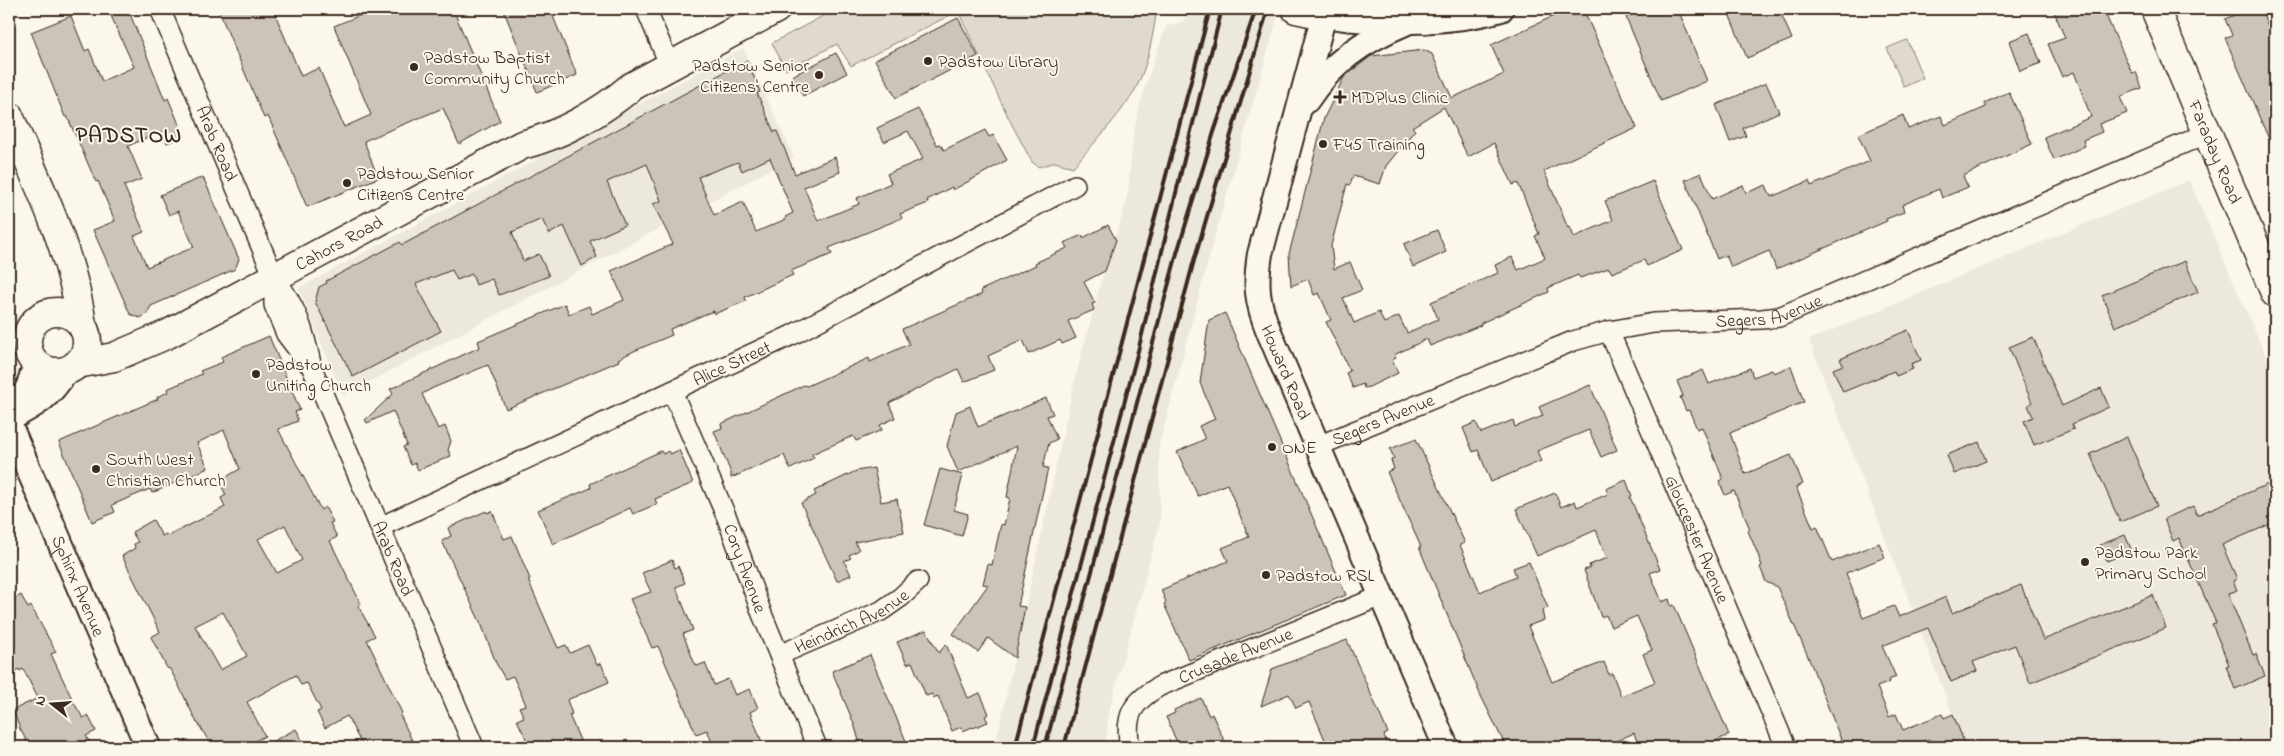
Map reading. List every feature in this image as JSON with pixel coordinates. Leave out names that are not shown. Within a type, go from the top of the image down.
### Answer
[{"type":"main road","points":[[1296,9],[1325,12]]},
{"type":"main road","name":"Faraday Road","points":[[2155,9],[2208,133],[2267,253],[2275,294]]},
{"type":"main road","name":"Cahors Road","points":[[71,368],[114,357],[155,340],[522,145],[540,128],[607,92],[631,87],[778,10]]},
{"type":"main road","points":[[9,116],[19,160],[62,242],[74,281],[87,339],[86,350],[71,368],[52,372],[25,356],[28,333],[43,316],[61,288],[62,242]]},
{"type":"main road","points":[[9,324],[60,312],[70,315],[83,327]]},
{"type":"main road","name":"Cahors Road","points":[[83,327],[117,340],[155,340]]},
{"type":"street","name":"Arab Road","points":[[160,9],[274,278],[290,298],[303,326],[312,368],[474,747]]},
{"type":"street","points":[[646,9],[670,66]]},
{"type":"street","points":[[1325,12],[1349,19],[1412,16],[1461,18],[1500,9]]},
{"type":"street","name":"Howard Road","points":[[1325,12],[1260,254],[1256,284],[1262,315],[1446,747]]},
{"type":"street","points":[[1297,116],[1336,63],[1375,36],[1412,16]]},
{"type":"street","name":"Segers Avenue","points":[[1318,446],[1573,341],[1609,331],[1654,323],[1778,317],[2208,133]]},
{"type":"street","name":"Alice Street","points":[[380,527],[792,335],[1074,185]]},
{"type":"street","name":"Gloucester Avenue","points":[[1609,331],[1786,747]]},
{"type":"street","points":[[9,418],[28,388],[25,356]]},
{"type":"street","points":[[9,418],[44,400],[71,368]]},
{"type":"street","name":"Cory Avenue","points":[[672,391],[726,518],[817,747]]},
{"type":"street","name":"Sphinx Avenue","points":[[9,424],[148,747]]},
{"type":"street","name":"Heindrich Avenue","points":[[779,655],[881,611],[901,598],[918,581]]},
{"type":"street","name":"Crusade Avenue","points":[[1130,747],[1127,730],[1132,709],[1147,693],[1381,596]]},
{"type":"shaded area","points":[[843,9],[1157,9],[1152,40],[1140,81],[1121,110],[1073,167],[1055,162],[1039,167],[1032,162],[1011,123],[958,11],[851,66],[837,44],[786,70],[772,43],[823,16]]},
{"type":"shaded area","points":[[1190,9],[1280,9],[1211,250],[1159,446],[1160,523],[1108,715],[1107,736],[1102,747],[995,747],[1074,383],[1103,274],[1125,207],[1134,129],[1144,90],[1166,26],[1183,22]]},
{"type":"shaded area","points":[[1907,40],[1923,78],[1904,87],[1887,48]]},
{"type":"shaded area","points":[[743,48],[794,157],[343,396],[299,288]]},
{"type":"shaded area","name":"Padstow Park Primary School","points":[[2189,180],[2275,377],[2275,747],[1965,747],[1809,340]]},
{"type":"building","points":[[108,9],[128,9],[165,100],[168,98],[184,136],[167,143],[162,131],[128,146],[142,179],[124,186],[144,232],[134,236],[147,267],[194,247],[178,211],[169,215],[160,195],[203,177],[239,259],[235,269],[151,306],[147,314],[140,318],[130,314],[93,230],[115,221],[67,116],[65,117],[31,32],[71,16],[85,51],[89,49],[102,81],[134,67]]},
{"type":"building","points":[[218,9],[273,9],[301,76],[319,68],[344,127],[371,115],[334,26],[375,9],[453,9],[500,121],[459,144],[443,108],[364,141],[378,178],[307,207],[268,116],[264,118]]},
{"type":"building","points":[[503,9],[550,9],[577,75],[537,92]]},
{"type":"building","points":[[1569,9],[1583,9],[1637,128],[1544,171],[1568,228],[1570,227],[1574,237],[1613,220],[1605,201],[1653,181],[1683,250],[1647,266],[1644,260],[1612,273],[1609,268],[1580,278],[1578,275],[1548,288],[1549,292],[1481,323],[1481,325],[1430,346],[1427,339],[1394,355],[1396,358],[1392,360],[1398,373],[1369,387],[1364,388],[1363,384],[1353,388],[1346,373],[1350,371],[1326,322],[1331,320],[1319,293],[1314,295],[1308,279],[1291,286],[1289,254],[1324,118],[1344,77],[1371,56],[1424,50],[1432,54],[1452,98],[1504,74],[1491,45]],"holes":[[[1444,107],[1468,157],[1494,143],[1513,185],[1518,183],[1539,234],[1535,236],[1545,258],[1518,270],[1512,257],[1495,265],[1498,273],[1431,302],[1438,319],[1407,333],[1399,316],[1384,323],[1379,312],[1354,323],[1343,298],[1362,290],[1350,262],[1334,269],[1331,246],[1347,184],[1350,185],[1353,176],[1380,184],[1386,166],[1415,130],[1412,127]]]},
{"type":"building","points":[[1646,9],[1678,9],[1707,81],[1661,101],[1626,17]]},
{"type":"building","points":[[1727,9],[1779,9],[1792,39],[1747,58]]},
{"type":"building","points":[[2053,9],[2103,9],[2132,73],[2136,72],[2142,88],[2120,97],[2127,113],[2099,124],[2102,132],[2083,140],[2085,146],[2054,160],[2044,137],[2091,117],[2074,72],[2062,77],[2048,44],[2065,38]]},
{"type":"building","points":[[2248,9],[2261,9],[2275,43],[2275,153],[2225,38],[2232,35],[2225,19]]},
{"type":"building","points":[[958,18],[978,56],[896,98],[875,60]]},
{"type":"building","points":[[2029,33],[2041,63],[2020,71],[2009,41]]},
{"type":"building","name":"Padstow Senior Citizens' Centre","points":[[836,53],[847,73],[803,96],[792,76]]},
{"type":"building","points":[[747,60],[760,92],[757,93],[774,132],[777,131],[795,174],[835,157],[840,172],[804,187],[818,221],[859,204],[857,198],[891,183],[887,174],[923,159],[908,131],[884,142],[877,128],[918,109],[937,145],[940,144],[944,150],[985,130],[989,137],[993,135],[1007,160],[953,190],[952,187],[927,200],[928,203],[900,214],[902,218],[829,248],[832,254],[791,271],[793,275],[745,297],[746,301],[714,314],[714,311],[708,313],[670,329],[672,335],[634,351],[618,359],[619,361],[506,409],[488,365],[433,388],[422,394],[438,429],[445,426],[451,441],[448,450],[451,456],[418,470],[415,463],[411,465],[403,447],[407,445],[393,411],[367,423],[365,420],[393,394],[390,389],[480,347],[478,341],[565,304],[569,314],[589,306],[592,314],[624,300],[611,271],[673,244],[653,204],[661,201],[647,164],[607,182],[625,225],[590,241],[597,257],[582,266],[564,226],[549,234],[542,219],[512,232],[523,261],[539,254],[549,276],[499,295],[492,279],[476,285],[472,274],[457,280],[452,270],[416,284],[441,331],[353,377],[315,302],[319,287],[327,283],[326,281],[400,242],[402,245]],"holes":[[[770,158],[793,213],[785,217],[786,219],[756,232],[743,202],[714,215],[698,177],[738,162],[742,171]]]},
{"type":"building","points":[[1766,83],[1779,112],[1743,128],[1746,136],[1730,142],[1716,105]]},
{"type":"building","points":[[2009,92],[2032,144],[1963,176],[1968,187],[1942,198],[1939,189],[1902,205],[1904,212],[1886,219],[1887,221],[1776,269],[1769,251],[1731,267],[1726,255],[1717,259],[1685,180],[1701,173],[1712,199],[1743,185],[1746,193],[1766,185],[1771,197],[1809,181],[1811,186],[1870,161],[1858,135],[1903,115],[1908,129],[1941,116],[1945,125],[1986,107],[1984,103]]},
{"type":"building","points":[[1108,225],[1116,240],[1105,271],[1084,282],[1095,303],[1092,304],[1094,310],[1068,321],[1076,338],[1062,344],[1060,340],[1029,354],[1023,340],[988,356],[994,370],[964,382],[958,369],[889,403],[895,418],[880,425],[882,430],[856,441],[853,436],[812,454],[814,458],[790,469],[784,455],[731,478],[731,473],[714,431],[722,428],[721,424],[804,385],[807,386],[869,358],[870,362],[909,344],[902,329],[982,294],[981,290],[1036,265],[1035,263],[1067,248],[1064,243],[1082,235],[1083,238]]},
{"type":"building","points":[[1437,230],[1446,252],[1413,267],[1404,244]]},
{"type":"building","points":[[2185,261],[2198,292],[2115,327],[2102,295]]},
{"type":"building","name":"Padstow RSL","points":[[1225,313],[1346,595],[1189,660],[1164,604],[1166,602],[1161,590],[1228,561],[1222,548],[1249,537],[1227,484],[1198,496],[1177,452],[1205,439],[1199,426],[1215,419],[1200,383],[1209,320]]},
{"type":"building","points":[[1908,330],[1921,360],[1911,364],[1913,369],[1896,376],[1894,371],[1843,392],[1833,369],[1843,365],[1840,359]]},
{"type":"building","points":[[269,336],[300,410],[295,412],[298,421],[278,429],[321,510],[325,507],[333,522],[330,523],[337,537],[330,541],[361,604],[358,606],[375,636],[367,640],[402,713],[400,715],[415,747],[363,747],[347,716],[325,728],[317,712],[321,710],[307,683],[301,685],[296,675],[247,702],[265,736],[243,747],[212,747],[197,723],[177,682],[170,669],[167,668],[151,637],[160,632],[122,556],[135,548],[134,544],[138,542],[132,532],[153,520],[162,536],[166,534],[168,536],[225,507],[221,498],[226,495],[219,481],[240,469],[224,430],[197,443],[208,468],[152,493],[150,489],[112,505],[115,512],[92,522],[59,442],[158,399],[157,397],[168,392],[167,389],[202,374],[200,371],[223,362],[221,357]],"holes":[[[285,525],[302,560],[277,573],[258,539]],[[223,612],[247,656],[220,670],[195,626]]]},
{"type":"building","points":[[2033,337],[2062,406],[2101,388],[2109,407],[2072,424],[2074,429],[2034,445],[2024,421],[2033,417],[2028,405],[2032,403],[2009,347]]},
{"type":"building","points":[[1791,366],[1804,402],[1730,433],[1745,474],[1791,455],[1803,484],[1796,487],[1813,528],[1817,526],[1832,562],[1879,543],[1885,557],[1846,573],[1863,618],[1894,606],[1899,617],[1946,597],[1952,613],[2021,585],[2043,640],[2153,595],[2166,628],[2030,683],[2015,645],[1973,662],[1977,671],[1951,682],[1928,628],[1882,646],[1896,677],[1889,680],[1890,682],[1877,687],[1889,717],[1896,714],[1903,730],[1942,714],[1944,718],[1953,714],[1966,747],[1933,747],[1929,739],[1910,747],[1844,747],[1807,654],[1777,587],[1766,582],[1760,567],[1762,566],[1748,531],[1750,529],[1734,491],[1725,495],[1719,481],[1723,479],[1702,427],[1697,429],[1689,410],[1686,411],[1680,397],[1683,396],[1677,381],[1703,370],[1709,384],[1750,368],[1753,377],[1772,370],[1774,373]]},
{"type":"building","points":[[1590,385],[1617,450],[1601,457],[1589,430],[1537,451],[1541,461],[1491,482],[1478,450],[1473,452],[1463,428],[1476,422],[1481,433],[1513,420],[1515,427],[1543,416],[1539,407]]},
{"type":"building","points":[[1046,398],[1053,414],[1047,416],[1057,439],[1049,443],[1043,467],[1048,468],[1018,606],[1025,607],[1015,658],[988,638],[978,652],[953,634],[988,585],[983,584],[988,564],[992,565],[1001,524],[1004,525],[1010,498],[1007,497],[1017,446],[958,472],[947,446],[956,412],[970,406],[978,427]]},
{"type":"building","points":[[2127,437],[2157,506],[2120,522],[2090,454]]},
{"type":"building","points":[[1416,439],[1465,543],[1460,545],[1480,592],[1516,576],[1513,568],[1529,562],[1548,608],[1542,610],[1544,620],[1528,626],[1552,682],[1604,662],[1609,675],[1612,673],[1621,696],[1655,682],[1643,654],[1652,650],[1637,616],[1611,627],[1606,615],[1601,617],[1584,570],[1590,568],[1589,565],[1607,558],[1596,530],[1537,556],[1516,509],[1555,493],[1561,507],[1575,501],[1577,507],[1608,494],[1606,489],[1626,480],[1632,496],[1630,497],[1660,569],[1650,573],[1662,602],[1669,599],[1671,606],[1674,605],[1729,735],[1715,741],[1717,747],[1639,747],[1634,733],[1603,747],[1506,747],[1480,694],[1419,547],[1421,547],[1387,472],[1394,469],[1391,460],[1394,458],[1390,449]]},
{"type":"building","points":[[1979,442],[1986,461],[1954,474],[1947,455]]},
{"type":"building","points":[[679,450],[693,483],[655,499],[657,504],[633,514],[630,508],[553,544],[538,510],[591,488],[590,484],[661,451],[663,454],[668,451],[670,454]]},
{"type":"building","points":[[874,468],[881,502],[897,499],[904,532],[855,542],[859,550],[849,555],[851,558],[844,561],[851,575],[837,581],[801,503],[816,495],[814,491],[856,471]]},
{"type":"building","points":[[940,469],[963,475],[954,510],[968,514],[962,536],[924,525]]},
{"type":"building","points":[[2275,481],[2275,522],[2222,545],[2237,579],[2233,581],[2237,590],[2228,594],[2253,655],[2256,654],[2265,676],[2235,689],[2226,666],[2229,665],[2212,624],[2216,623],[2179,538],[2173,541],[2164,519],[2193,506],[2197,515]]},
{"type":"building","points":[[486,511],[487,513],[492,511],[504,539],[512,536],[530,579],[528,580],[558,648],[566,645],[570,653],[588,645],[597,665],[601,663],[609,682],[567,700],[572,714],[569,715],[583,747],[530,747],[517,720],[524,717],[519,707],[526,705],[513,676],[505,679],[496,663],[482,626],[442,541],[451,536],[448,528]]},
{"type":"building","points":[[2125,535],[2132,551],[2107,561],[2100,545]]},
{"type":"building","points":[[672,560],[675,568],[678,566],[685,583],[676,587],[693,630],[683,634],[694,662],[697,666],[705,663],[714,685],[728,679],[735,695],[750,689],[758,708],[750,712],[762,742],[751,747],[714,747],[707,730],[696,734],[658,646],[652,648],[630,599],[651,592],[642,573]]},
{"type":"building","points":[[21,595],[28,608],[31,606],[56,652],[51,654],[74,703],[83,718],[88,715],[96,731],[86,736],[92,747],[30,747],[20,729],[13,710],[38,698],[23,669],[20,671],[19,669],[9,675],[9,602]]},
{"type":"building","points":[[926,630],[939,653],[946,644],[968,698],[980,693],[989,714],[985,716],[988,722],[963,731],[961,727],[952,731],[938,696],[933,698],[932,694],[926,696],[912,662],[907,664],[897,642]]},
{"type":"building","points":[[1347,640],[1388,733],[1384,735],[1388,747],[1328,747],[1309,702],[1296,708],[1289,694],[1261,706],[1272,669]]},
{"type":"building","points":[[870,655],[906,741],[891,747],[861,747],[854,724],[832,671]]},
{"type":"building","points":[[1201,698],[1209,716],[1212,714],[1227,747],[1179,747],[1166,717],[1175,713],[1174,710]]},
{"type":"building","points":[[296,729],[306,747],[262,747]]},
{"type":"railway","points":[[1015,747],[1210,9]]},
{"type":"railway","points":[[1033,747],[1139,347],[1222,9]]},
{"type":"railway","points":[[1045,747],[1177,253],[1214,132],[1256,9]]},
{"type":"railway","points":[[1064,747],[1193,264],[1268,9]]},
{"type":"place","name":"Padstow Library","points":[[928,61]]},
{"type":"place","name":"Padstow Baptist Community Church","points":[[414,67]]},
{"type":"place","name":"Padstow Senior Citizens' Centre","points":[[819,75]]},
{"type":"place","name":"MDPlus Clinic","points":[[1340,97]]},
{"type":"place","name":"F45 Training","points":[[1323,144]]},
{"type":"place","name":"Padstow Senior Citizens Centre","points":[[347,183]]},
{"type":"place","name":"Padstow Uniting Church","points":[[256,374]]},
{"type":"place","name":"ONE","points":[[1272,447]]},
{"type":"place","name":"South West Christian Church","points":[[96,469]]},
{"type":"place","name":"Padstow Park Primary School","points":[[2085,562]]},
{"type":"place","name":"Padstow RSL","points":[[1266,575]]},
{"type":"district","name":"PADSTOW","points":[[129,134]]}]
